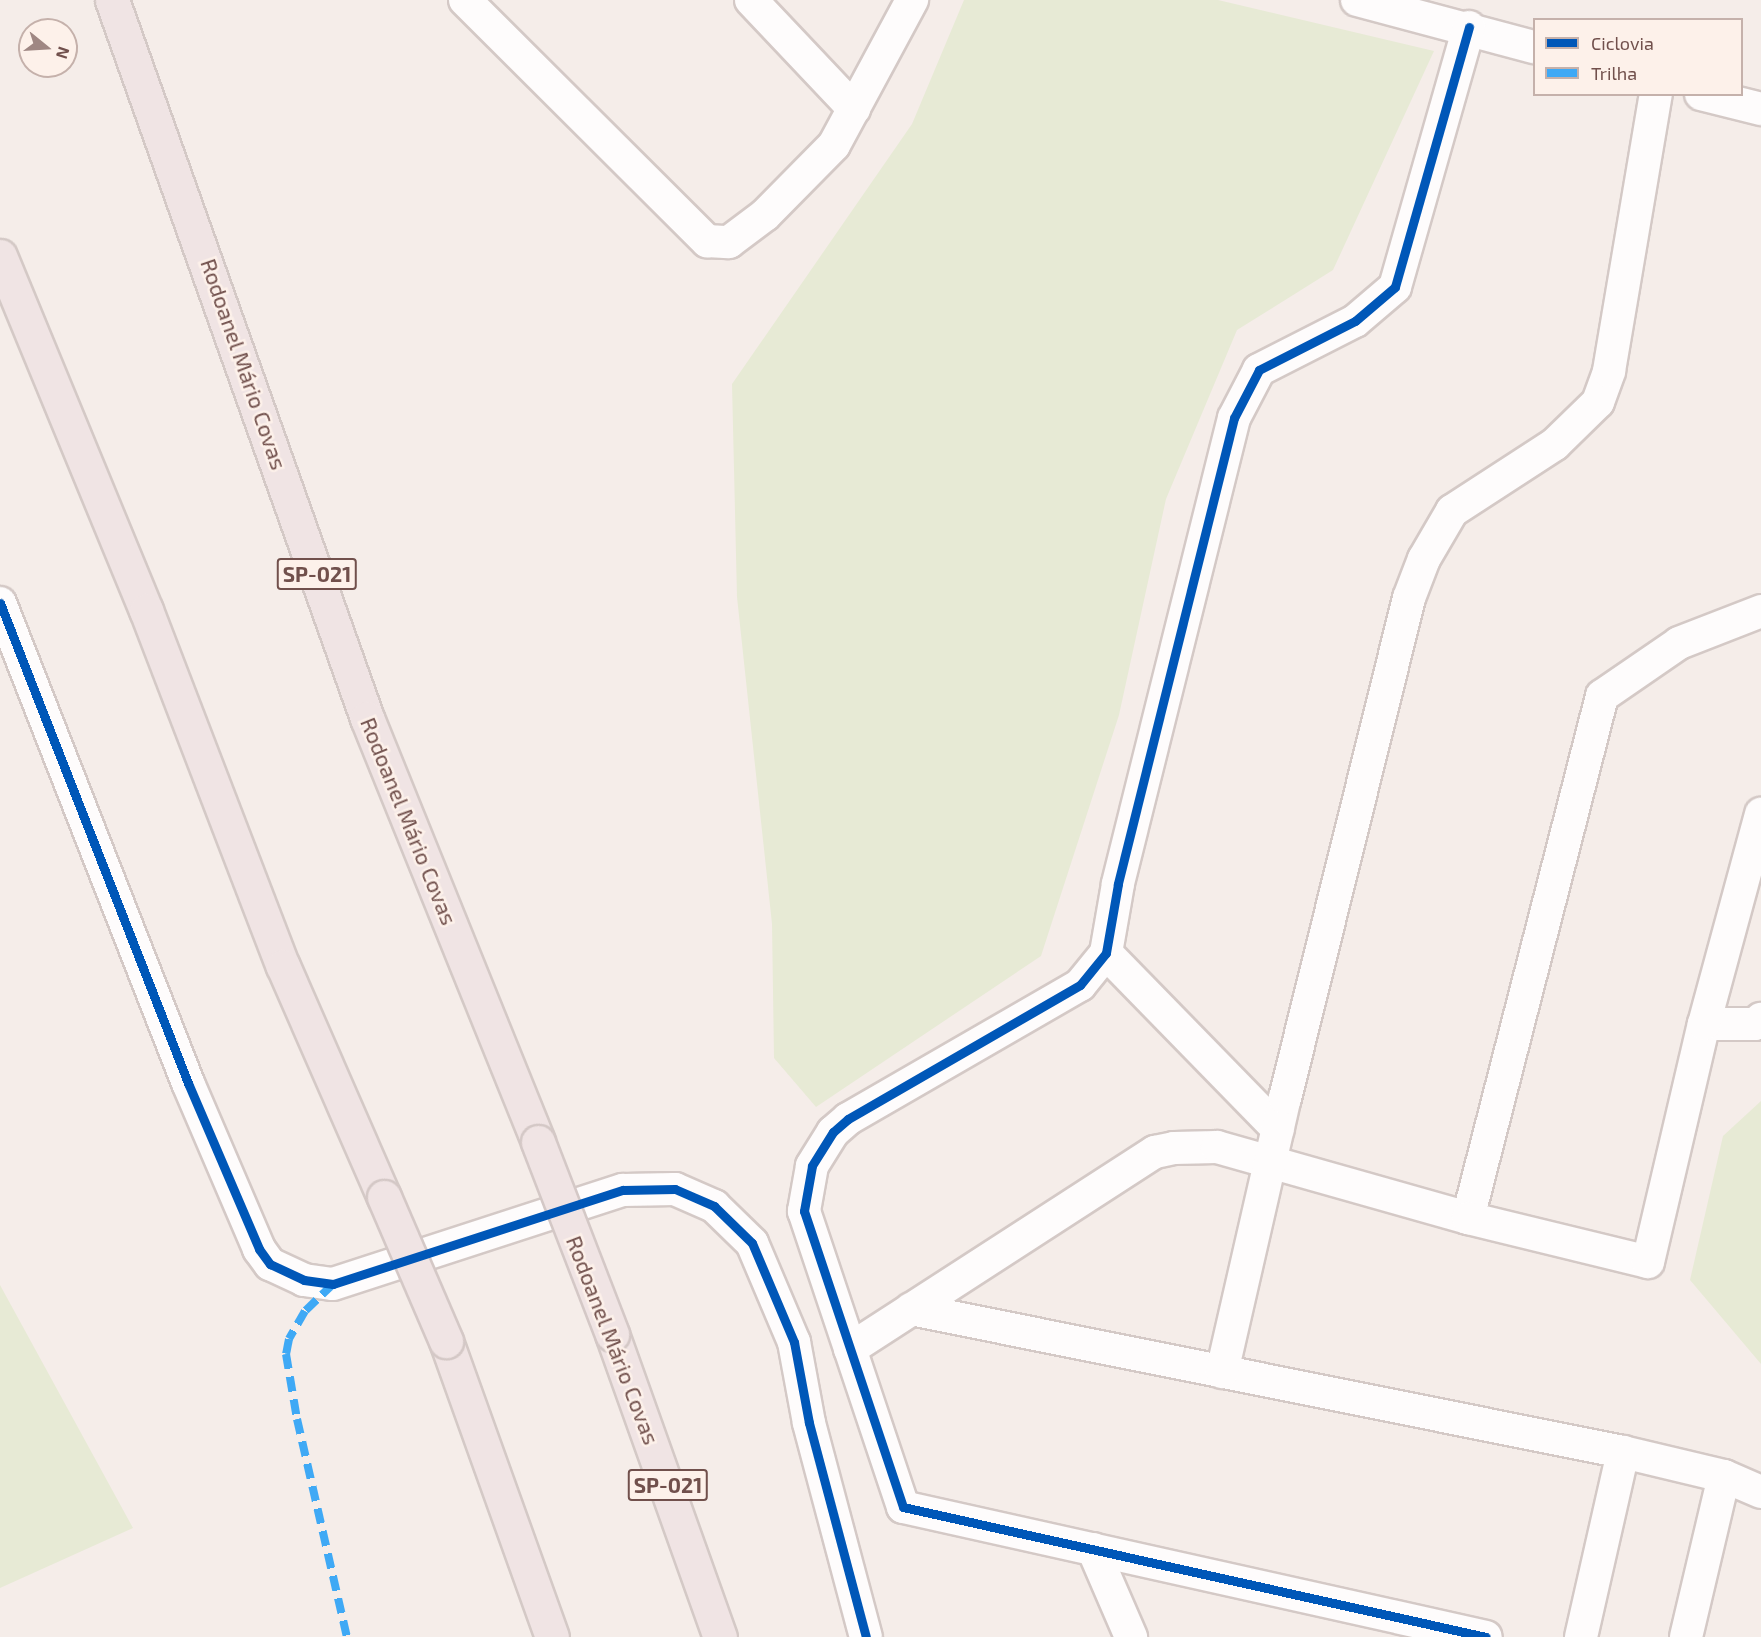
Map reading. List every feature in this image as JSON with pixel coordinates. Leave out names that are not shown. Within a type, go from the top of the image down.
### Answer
[{"type":"highway","name":"Rodoanel Mário Covas","points":[[112,0],[367,718],[612,1334],[720,1637]]},
{"type":"highway","points":[[0,256],[146,610],[283,966],[446,1341],[552,1637]]},
{"type":"street","points":[[465,0],[707,241],[729,242],[765,215],[834,145],[912,0]]},
{"type":"street","points":[[752,0],[854,109]]},
{"type":"street","points":[[1357,0],[1469,27],[1533,47]]},
{"type":"street","points":[[1469,27],[1395,287],[1355,321],[1259,370],[1234,418],[1121,873],[1106,953],[1080,985],[848,1119],[821,1148],[807,1180],[804,1211],[903,1507],[1486,1637]]},
{"type":"street","points":[[1222,1372],[1270,1161],[1409,598],[1424,559],[1452,511],[1555,444],[1598,402],[1609,371],[1656,96]]},
{"type":"street","points":[[1709,96],[1761,109]]},
{"type":"street","points":[[0,603],[120,917],[259,1249],[270,1264],[304,1280],[333,1284],[623,1190],[675,1189],[714,1206],[752,1243],[794,1342],[809,1423],[866,1637]]},
{"type":"street","points":[[1468,1218],[1602,696],[1679,643],[1761,611]]},
{"type":"street","points":[[850,1349],[1155,1152],[1217,1147],[1468,1218],[1648,1262],[1704,1024],[1761,814]]},
{"type":"street","points":[[1106,953],[1278,1129]]},
{"type":"street","points":[[1704,1024],[1755,1024],[1761,1019]]},
{"type":"street","points":[[911,1309],[1623,1452],[1724,1476],[1761,1492]]},
{"type":"street","points":[[1581,1637],[1623,1452]]},
{"type":"street","points":[[1686,1637],[1724,1476]]},
{"type":"street","points":[[1093,1549],[1131,1637]]},
{"type":"green space","points":[[964,0],[1218,0],[1434,51],[1333,270],[1237,330],[1166,499],[1119,715],[1041,956],[816,1107],[774,1058],[772,924],[737,597],[732,384],[912,124]]},
{"type":"green space","points":[[1761,1101],[1761,1364],[1690,1280],[1723,1136]]},
{"type":"green space","points":[[0,1285],[133,1528],[0,1588]]},
{"type":"marked path","points":[[333,1284],[305,1311],[289,1339],[286,1354],[297,1419],[347,1637]]},
{"type":"cycle path","points":[[1469,27],[1395,287],[1355,321],[1259,370],[1234,418],[1118,884],[1106,953],[1080,985],[848,1119],[833,1132],[812,1166],[804,1211],[903,1507],[1486,1637]]},
{"type":"cycle path","points":[[0,603],[188,1083],[259,1249],[270,1264],[304,1280],[333,1284],[623,1190],[675,1189],[714,1206],[752,1243],[794,1342],[809,1423],[866,1637]]}]
